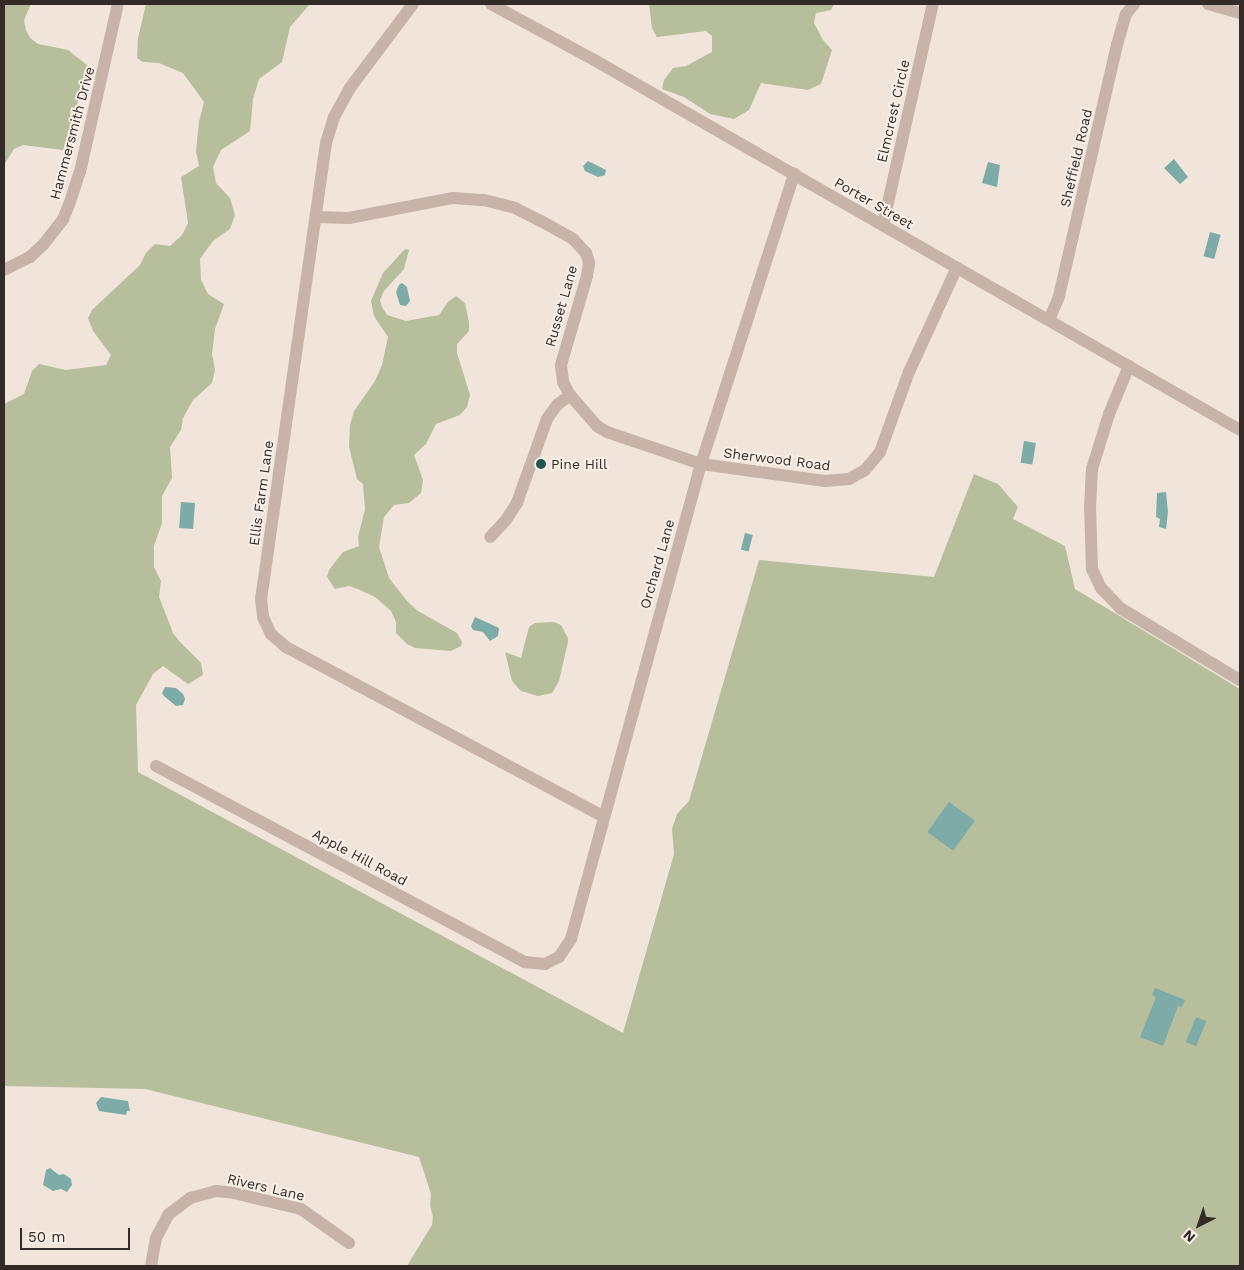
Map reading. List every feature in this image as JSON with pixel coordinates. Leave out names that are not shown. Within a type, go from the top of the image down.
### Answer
[{"type":"street","name":"Hammersmith Drive","points":[[4,270],[25,260],[43,245],[63,220],[80,172],[118,4]]},
{"type":"street","name":"Ellis Farm Lane","points":[[413,4],[353,82],[334,117],[326,143],[317,217],[261,598],[261,611],[271,634],[286,647],[603,816]]},
{"type":"street","name":"Porter Street","points":[[491,4],[794,174],[1240,430]]},
{"type":"street","name":"Elmcrest Circle","points":[[883,225],[933,4]]},
{"type":"street","name":"Sheffield Road","points":[[1049,320],[1058,299],[1117,45],[1126,14],[1134,4]]},
{"type":"street","points":[[1208,4],[1240,13]]},
{"type":"street","name":"Orchard Lane","points":[[553,961],[563,953],[571,939],[603,816],[701,464],[794,174]]},
{"type":"street","name":"Russet Lane","points":[[317,217],[349,218],[430,201],[475,198],[515,208],[573,239],[586,253],[589,263],[587,276],[562,359],[562,377],[570,395]]},
{"type":"street","name":"Sherwood Road","points":[[570,395],[597,426],[607,432],[701,464],[831,482],[849,479],[865,470],[880,452],[909,372],[957,267]]},
{"type":"street","points":[[1129,366],[1109,414],[1092,469],[1090,542],[1092,570],[1101,588],[1120,608],[1240,680]]},
{"type":"street","points":[[490,537],[506,520],[517,503],[536,445],[547,419],[557,405],[570,395]]},
{"type":"street","name":"Apple Hill Road","points":[[156,766],[525,962],[541,965],[553,961]]},
{"type":"street","name":"Rivers Lane","points":[[151,1266],[156,1238],[169,1214],[190,1198],[216,1191],[234,1193],[296,1207],[314,1216],[349,1243]]},
{"type":"green space","points":[[4,4],[31,4],[24,20],[30,38],[38,44],[68,50],[87,65],[68,140],[63,150],[23,145],[14,149],[4,165]]},
{"type":"green space","points":[[146,4],[310,4],[290,27],[282,62],[259,79],[253,99],[250,131],[221,150],[213,167],[216,183],[230,198],[235,215],[230,229],[213,241],[200,259],[201,280],[208,294],[224,304],[215,329],[212,354],[215,370],[212,383],[193,400],[183,418],[181,430],[170,447],[172,478],[162,496],[162,523],[154,546],[154,567],[161,581],[159,597],[173,633],[201,663],[203,675],[188,684],[163,666],[153,674],[136,705],[138,772],[623,1033],[674,854],[672,829],[677,814],[689,801],[759,560],[934,577],[974,474],[998,484],[1018,507],[1013,519],[1065,546],[1075,589],[1240,689],[1240,1266],[407,1266],[432,1225],[433,1217],[430,1205],[431,1194],[419,1157],[145,1089],[4,1086],[4,404],[24,394],[32,371],[39,364],[66,370],[106,365],[111,355],[93,331],[88,318],[92,310],[140,265],[146,253],[155,244],[170,246],[182,235],[188,223],[181,177],[199,166],[196,151],[199,122],[204,102],[183,73],[159,63],[143,62],[137,58],[138,38]]},
{"type":"green space","points":[[649,4],[834,4],[831,10],[816,13],[814,23],[823,40],[832,50],[821,84],[808,90],[761,83],[749,110],[734,119],[710,114],[684,97],[662,89],[664,80],[673,68],[686,66],[712,52],[712,36],[706,31],[657,37],[652,28]]},
{"type":"green space","points":[[405,249],[409,250],[404,269],[384,291],[380,300],[382,307],[387,315],[406,321],[439,315],[448,302],[456,296],[465,303],[469,331],[457,344],[457,353],[470,395],[467,407],[460,415],[436,424],[426,444],[414,455],[423,480],[421,493],[409,503],[394,505],[384,517],[379,547],[389,578],[407,601],[418,611],[457,633],[462,642],[461,646],[451,651],[415,648],[407,644],[396,633],[396,622],[391,611],[375,597],[349,586],[335,589],[327,577],[329,570],[343,552],[359,546],[358,537],[365,509],[363,484],[357,479],[349,447],[350,425],[354,411],[375,381],[382,365],[388,337],[374,316],[371,301],[383,273]]},
{"type":"green space","points":[[554,622],[561,625],[568,638],[559,681],[552,693],[538,696],[521,691],[512,681],[505,652],[521,658],[529,627],[535,623]]},
{"type":"water","points":[[1174,159],[1188,177],[1180,184],[1164,168]]},
{"type":"water","points":[[588,161],[606,170],[605,175],[598,177],[585,171],[583,166]]},
{"type":"water","points":[[988,162],[1000,165],[997,187],[982,183]]},
{"type":"water","points":[[1210,232],[1221,235],[1214,259],[1204,256]]},
{"type":"water","points":[[402,283],[407,287],[410,301],[406,306],[400,305],[396,292]]},
{"type":"water","points":[[1024,441],[1036,443],[1032,465],[1021,463]]},
{"type":"water","points":[[1166,492],[1168,512],[1166,529],[1159,527],[1160,519],[1156,517],[1157,493]]},
{"type":"water","points":[[181,502],[195,503],[193,529],[179,528]]},
{"type":"water","points":[[745,533],[753,535],[749,551],[741,549]]},
{"type":"water","points":[[475,617],[499,628],[498,636],[490,641],[483,632],[473,630],[471,626]]},
{"type":"water","points":[[165,687],[176,688],[183,694],[185,699],[183,705],[176,706],[164,696],[162,693]]},
{"type":"water","points":[[949,802],[975,821],[953,851],[927,832]]},
{"type":"water","points":[[1155,988],[1185,1000],[1182,1007],[1178,1006],[1163,1046],[1140,1037],[1156,997],[1152,995]]},
{"type":"water","points":[[1196,1017],[1206,1021],[1196,1046],[1186,1042]]},
{"type":"water","points":[[101,1097],[128,1101],[130,1111],[127,1111],[126,1115],[99,1111],[96,1103]]},
{"type":"water","points":[[50,1168],[59,1175],[64,1174],[71,1179],[72,1185],[67,1192],[61,1189],[53,1191],[43,1185],[46,1170]]},
{"type":"place","name":"Pine Hill","points":[[541,464]]}]
